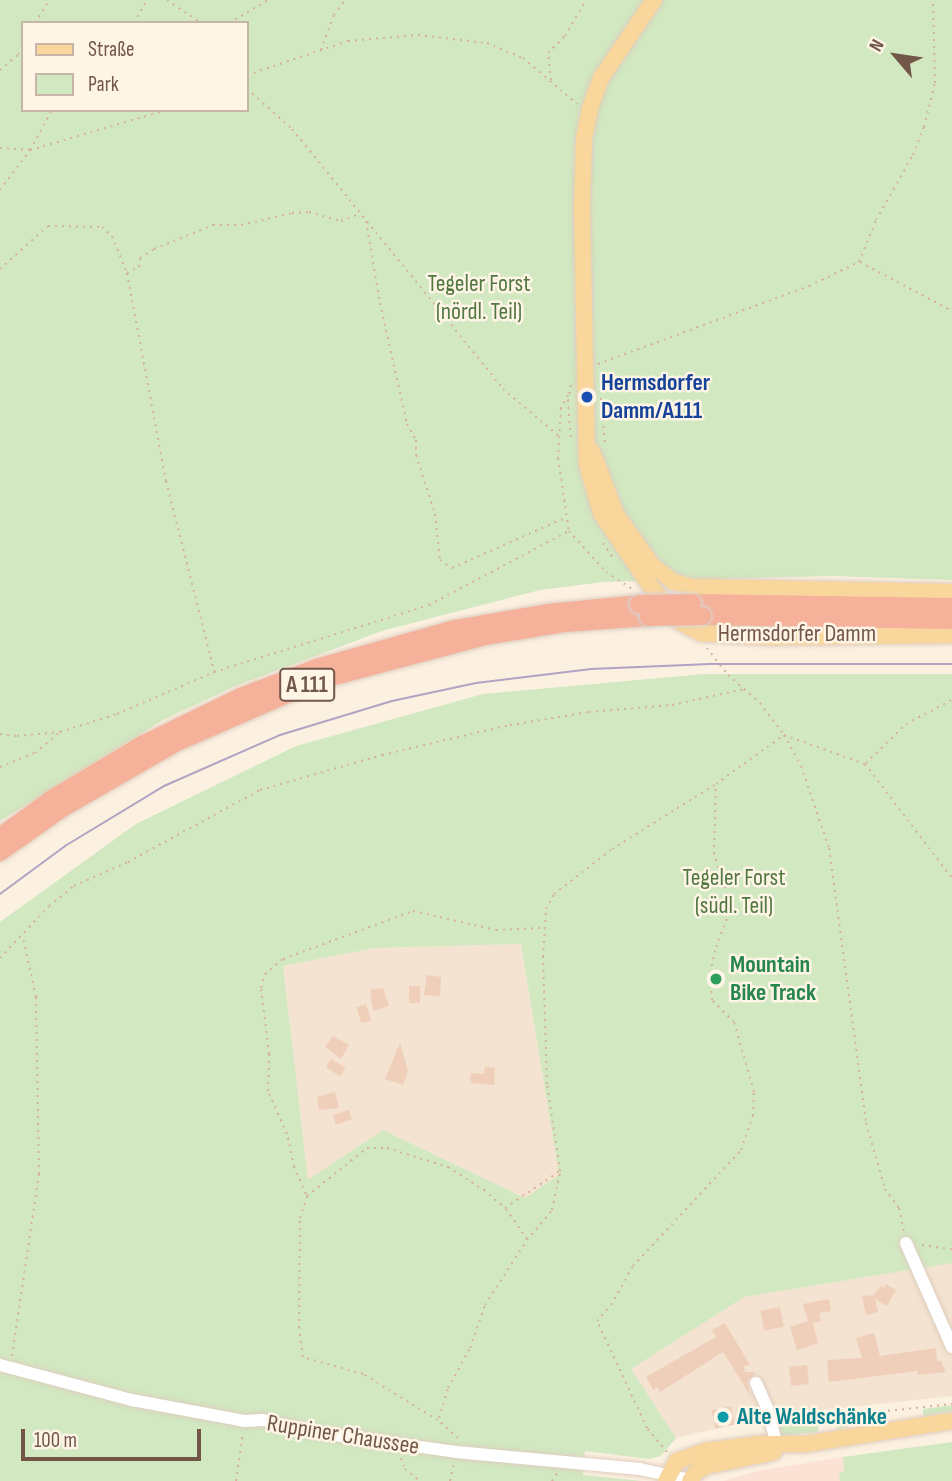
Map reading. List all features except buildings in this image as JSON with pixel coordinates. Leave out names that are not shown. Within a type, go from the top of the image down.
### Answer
[{"type":"highway","name":"A 111","points":[[0,852],[59,810],[175,743],[319,680],[442,645],[564,624],[643,604]]},
{"type":"highway","name":"A 111","points":[[0,837],[49,801],[144,744],[240,697],[317,668],[400,642],[468,626],[548,613],[643,604],[697,609],[952,620]]},
{"type":"highway","name":"A 111","points":[[697,609],[952,607]]},
{"type":"main road","name":"Hermsdorfer Damm","points":[[654,0],[601,78],[590,108],[584,139],[583,222],[589,481],[600,513],[649,584],[680,622],[690,628],[717,636],[736,637],[952,635]]},
{"type":"main road","name":"Hermsdorfer Damm","points":[[589,446],[617,514],[652,565],[674,582],[692,587],[952,592]]},
{"type":"main road","points":[[690,1481],[696,1472],[712,1464],[805,1444],[952,1421]]},
{"type":"main road","points":[[667,1478],[677,1461],[695,1453],[760,1444],[805,1444]]},
{"type":"street","points":[[906,1242],[952,1347]]},
{"type":"street","name":"Ruppiner Chaussee","points":[[5,1366],[132,1400],[244,1421],[263,1420],[314,1432],[690,1481]]},
{"type":"street","points":[[756,1383],[771,1423],[776,1446]]},
{"type":"path","points":[[36,21],[50,0]]},
{"type":"path","points":[[135,21],[147,0]]},
{"type":"path","points":[[167,0],[198,21]]},
{"type":"path","points":[[232,21],[268,0]]},
{"type":"path","points":[[321,51],[334,15],[345,0]]},
{"type":"path","points":[[551,81],[548,53],[565,36],[586,0]]},
{"type":"path","points":[[595,358],[594,367],[809,286],[859,261],[876,220],[913,155],[924,127],[935,83],[933,0]]},
{"type":"path","points":[[248,75],[348,41],[418,35],[487,43],[523,58],[576,103]]},
{"type":"path","points":[[0,70],[18,55],[21,49]]},
{"type":"path","points":[[248,90],[292,129],[503,389],[560,437]]},
{"type":"path","points":[[0,190],[30,150],[51,112]]},
{"type":"path","points":[[0,148],[30,150],[160,112]]},
{"type":"path","points":[[127,273],[139,267],[140,258],[154,249],[213,225],[241,225],[292,213],[309,212],[341,221],[360,214]]},
{"type":"path","points":[[366,221],[369,248],[401,397],[435,514],[440,560],[452,568],[565,518]]},
{"type":"path","points":[[0,269],[48,226],[102,227],[112,236],[127,273],[166,481],[214,672]]},
{"type":"path","points":[[859,261],[952,311]]},
{"type":"path","points":[[568,415],[569,395],[561,408],[558,458],[569,531],[606,572],[628,587],[643,604]]},
{"type":"path","points":[[601,395],[601,425],[607,453]]},
{"type":"path","points":[[0,734],[18,736],[60,732],[117,714],[214,672],[429,605],[569,531]]},
{"type":"path","points":[[706,644],[728,675],[760,703],[784,735],[802,766],[830,848],[866,1123],[885,1189],[899,1208],[906,1242],[952,1249]]},
{"type":"path","points":[[0,958],[49,906],[74,886],[128,862],[260,790],[382,755],[510,725],[589,712],[672,705],[744,689]]},
{"type":"path","points":[[865,764],[905,724],[952,700]]},
{"type":"path","points":[[0,767],[35,753],[60,732]]},
{"type":"path","points":[[784,735],[865,764],[952,878]]},
{"type":"path","points":[[438,1420],[448,1388],[471,1348],[485,1304],[527,1240],[552,1210],[560,1171],[547,1084],[543,928],[546,909],[554,894],[612,849],[716,784],[784,735]]},
{"type":"path","points":[[669,1454],[647,1428],[597,1321],[611,1306],[633,1266],[741,1150],[753,1115],[754,1092],[734,1022],[712,1000],[713,960],[731,908],[715,855],[716,784]]},
{"type":"path","points":[[307,1196],[294,1167],[287,1134],[268,1091],[269,1054],[261,988],[265,974],[283,959],[413,911],[496,930],[543,928]]},
{"type":"path","points":[[5,1366],[39,1174],[36,996],[28,951],[22,936]]},
{"type":"path","points":[[450,1481],[460,1444],[457,1437],[438,1420],[363,1374],[303,1357],[299,1328],[300,1218],[307,1196],[367,1148],[387,1147],[448,1167],[484,1190],[505,1209],[527,1240]]},
{"type":"path","points":[[505,1209],[560,1171]]},
{"type":"path","points":[[771,1423],[952,1404]]},
{"type":"path","points":[[236,1481],[244,1421]]},
{"type":"path","points":[[399,1444],[405,1469],[420,1481]]},
{"type":"shaded area","points":[[521,944],[559,1175],[525,1198],[383,1130],[308,1181],[283,966],[375,948]]},
{"type":"shaded area","points":[[952,1263],[952,1396],[776,1415],[676,1438],[631,1369],[744,1297]]},
{"type":"shaded area","points":[[843,1457],[844,1472],[839,1473],[840,1481],[723,1481],[757,1471]]},
{"type":"green space","name":"Tegeler Forst (nördl. Teil)","points":[[0,0],[952,0],[952,580],[833,576],[603,582],[540,590],[382,631],[235,686],[163,720],[0,821]]},
{"type":"green space","name":"Tegeler Forst (südl. Teil)","points":[[704,674],[952,674],[952,1263],[744,1297],[631,1369],[676,1438],[661,1456],[649,1459],[585,1451],[583,1475],[642,1481],[0,1481],[0,922],[136,824],[296,746],[483,694]],"holes":[[[521,944],[559,1175],[525,1198],[383,1130],[308,1180],[283,966],[375,948]]]},
{"type":"green space","points":[[952,1405],[952,1411],[923,1416],[923,1409]]},
{"type":"green space","points":[[885,1413],[886,1421],[837,1429],[835,1418]]},
{"type":"green space","points":[[819,1420],[818,1432],[780,1436],[776,1424]]},
{"type":"green space","points":[[952,1442],[952,1481],[840,1481],[839,1472],[844,1471],[843,1457]]},
{"type":"tram line","points":[[0,894],[65,846],[164,786],[280,735],[392,701],[476,683],[591,669],[710,664],[952,664]]},
{"type":"place","name":"Hermsdorfer Damm/A111","points":[[587,397]]},
{"type":"place","name":"Mountain Bike Track","points":[[716,979]]},
{"type":"place","name":"Alte Waldschänke","points":[[723,1417]]}]
